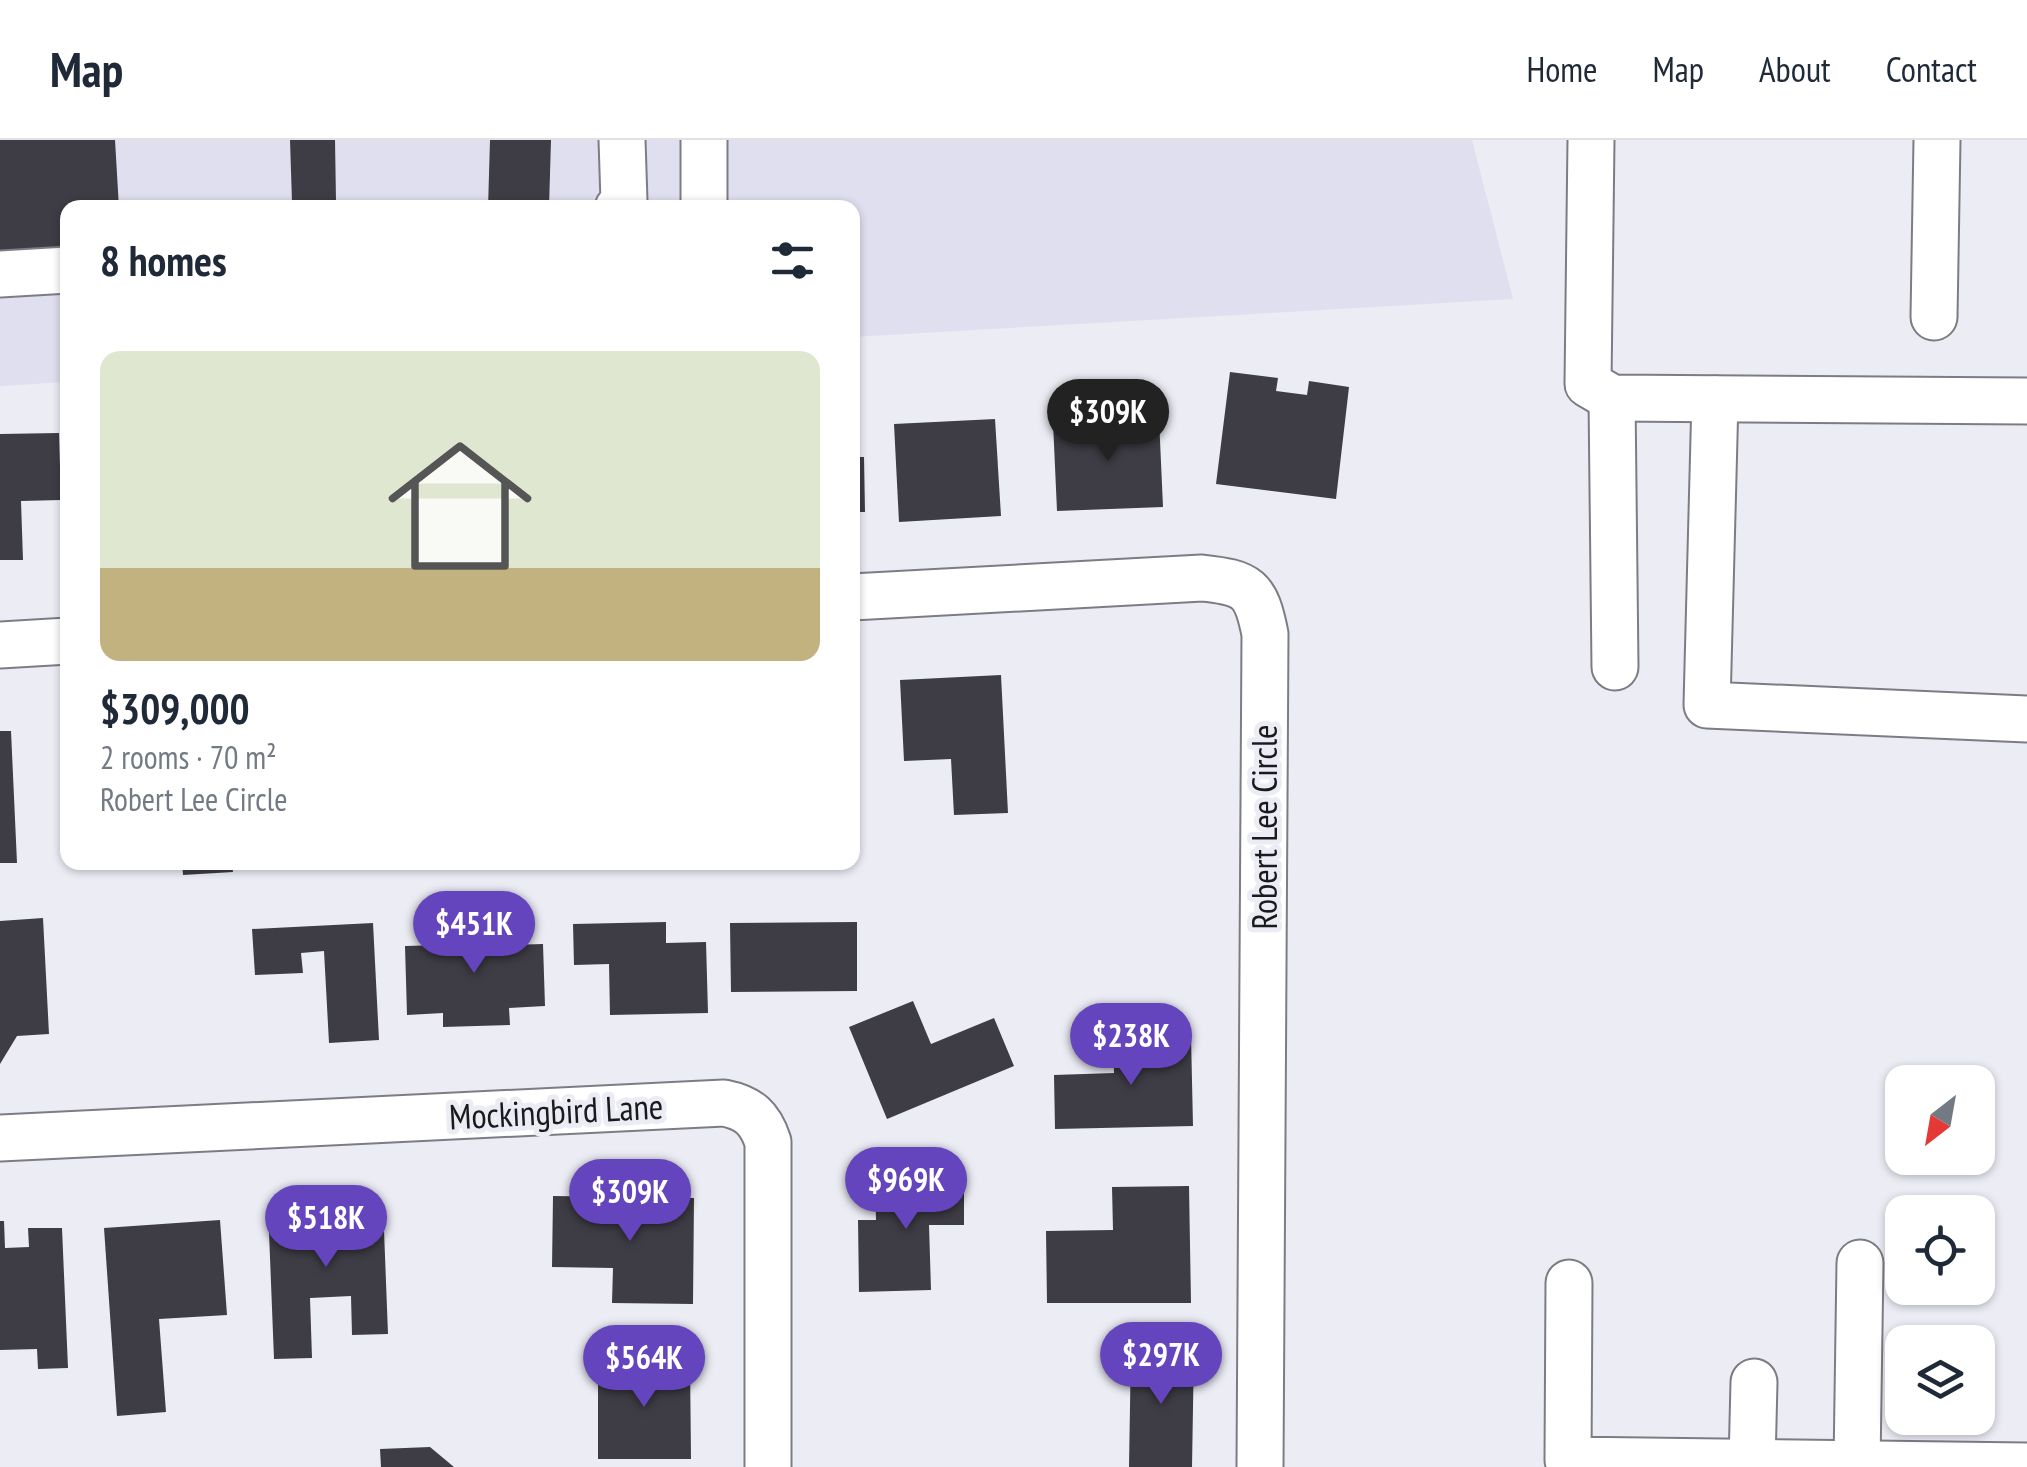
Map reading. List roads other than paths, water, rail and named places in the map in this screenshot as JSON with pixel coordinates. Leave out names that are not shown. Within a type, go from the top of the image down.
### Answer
[{"type":"street","points":[[622,140],[624,200]]},
{"type":"street","points":[[704,140],[704,200]]},
{"type":"street","points":[[1591,140],[1588,384],[1612,398],[2027,402]]},
{"type":"street","points":[[1934,317],[1937,140]]},
{"type":"street","points":[[0,274],[60,270]]},
{"type":"street","points":[[1612,398],[1615,667]]},
{"type":"street","points":[[1714,400],[1707,705],[2027,719]]},
{"type":"street","name":"Robert Lee Circle","points":[[860,597],[1202,578],[1242,586],[1260,606],[1265,634],[1260,1467]]},
{"type":"street","points":[[0,645],[60,641]]},
{"type":"street","name":"Mockingbird Lane","points":[[0,1138],[704,1104],[738,1106],[754,1114],[763,1125],[768,1142],[768,1467]]},
{"type":"street","points":[[1860,1263],[1866,1465]]},
{"type":"street","points":[[1569,1282],[1568,1464],[2027,1466]]},
{"type":"street","points":[[1752,1463],[1754,1382]]}]
